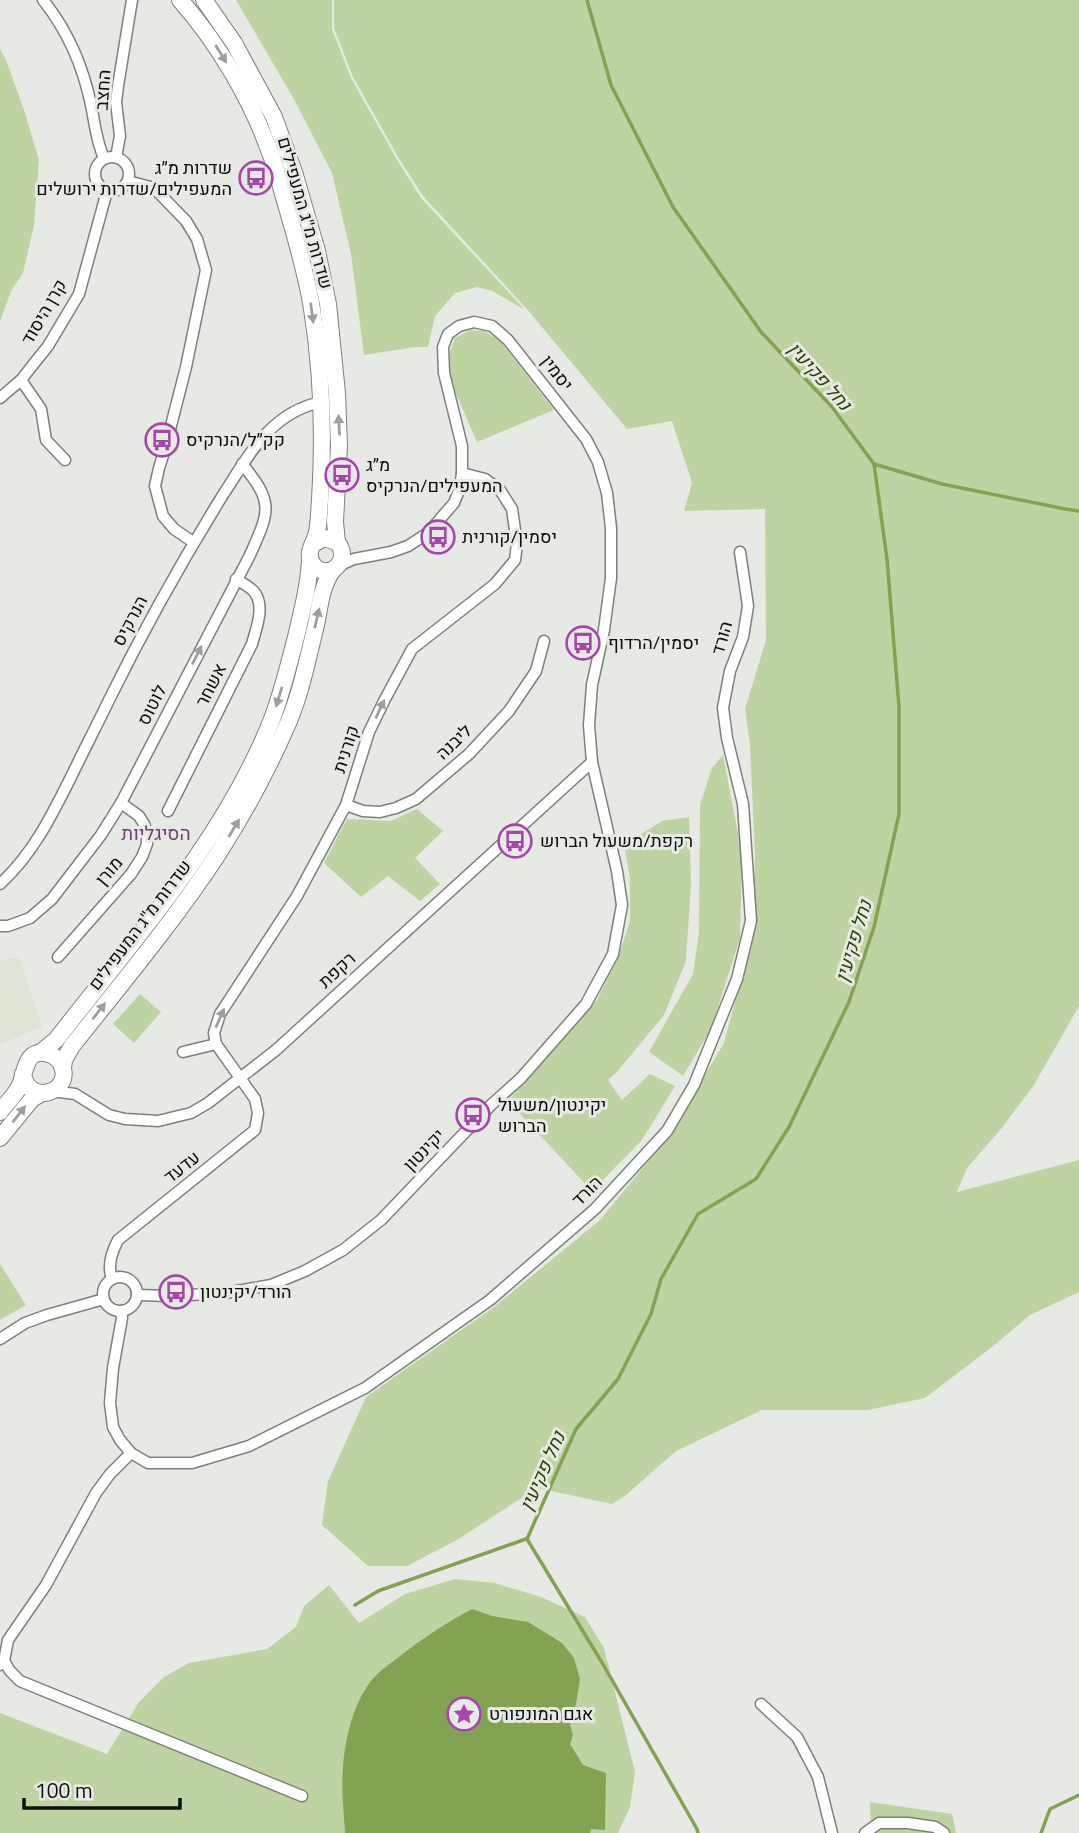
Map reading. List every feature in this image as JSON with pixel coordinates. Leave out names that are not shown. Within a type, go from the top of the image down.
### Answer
[{"type":"main road","name":"שדרות מ\"ג המעפילים","points":[[40,1053],[55,1040],[150,920],[203,847],[239,788],[278,702],[318,530],[323,446],[321,402],[312,307],[300,254],[270,150],[258,124],[220,52],[180,0]]},
{"type":"main road","name":"שדרות מ\"ג המעפילים","points":[[204,0],[234,43],[274,117],[294,172],[317,251],[328,304],[337,393],[340,446],[335,522],[339,544]]},
{"type":"main road","points":[[324,538],[339,544],[342,557],[335,568],[316,568],[311,551],[324,538]]},
{"type":"main road","name":"שדרות מ\"ג המעפילים","points":[[63,1072],[64,1060],[72,1046],[217,856],[253,796],[294,707],[324,583],[335,568]]},
{"type":"main road","points":[[0,1112],[20,1085],[24,1068],[30,1058],[40,1053],[57,1058],[63,1072],[58,1087],[32,1099],[0,1138]]},
{"type":"main road","points":[[23,1074],[31,1089],[47,1092]]},
{"type":"street","points":[[43,0],[58,19],[74,48],[85,79],[96,140],[110,158]]},
{"type":"street","name":"החצב","points":[[110,158],[120,136],[116,102],[128,24],[135,0]]},
{"type":"street","points":[[110,158],[122,160],[129,169],[128,181],[117,191],[102,189],[95,179],[96,167],[110,158]]},
{"type":"street","points":[[128,181],[154,188],[178,213],[197,239],[206,270],[186,367],[155,486],[163,516],[174,528],[194,542]]},
{"type":"street","name":"קרן היסוד","points":[[0,398],[21,380],[48,345],[79,295],[107,191]]},
{"type":"street","name":"יסמין","points":[[335,568],[354,559],[408,546],[428,533],[454,503],[460,488],[462,446],[444,373],[443,346],[448,334],[459,326],[474,322],[492,326],[508,340],[586,439],[598,462],[607,493],[611,528],[611,578],[604,630],[592,685],[589,725],[592,762]]},
{"type":"street","points":[[21,380],[41,409],[46,440],[65,460]]},
{"type":"street","name":"הנרקיס","points":[[0,884],[15,870],[47,825],[138,642],[242,464],[280,419],[293,410],[321,402]]},
{"type":"street","name":"לוטוס","points":[[0,926],[30,918],[52,899],[101,835],[121,803],[250,555],[265,521],[266,504],[259,483],[242,464]]},
{"type":"street","name":"קורנית","points":[[216,1044],[214,1033],[220,1014],[297,896],[346,805],[369,732],[412,649],[495,584],[515,560],[517,544],[512,509],[500,490],[485,479],[462,473]]},
{"type":"street","points":[[339,544],[357,555],[371,556]]},
{"type":"street","name":"הורד","points":[[131,1454],[148,1463],[192,1463],[248,1446],[365,1388],[490,1300],[595,1209],[667,1130],[694,1085],[737,979],[751,921],[743,804],[727,738],[723,708],[730,671],[743,637],[748,607],[740,552]]},
{"type":"street","name":"אשחר","points":[[168,811],[252,644],[259,621],[259,601],[253,590],[236,579]]},
{"type":"street","name":"ליבנה","points":[[346,805],[363,811],[380,812],[416,799],[469,754],[509,711],[536,671],[544,641]]},
{"type":"street","name":"רקפת","points":[[47,1092],[75,1094],[109,1115],[125,1119],[158,1121],[191,1114],[276,1050],[592,762]]},
{"type":"street","name":"יקינטון","points":[[137,1295],[226,1293],[271,1285],[305,1272],[343,1250],[382,1220],[492,1104],[521,1078],[586,1004],[613,954],[622,905],[592,762]]},
{"type":"street","name":"מורן","points":[[58,957],[131,874],[142,857],[147,844],[144,824],[139,816],[121,803]]},
{"type":"street","points":[[183,1052],[216,1044],[241,1077]]},
{"type":"street","name":"רקפת","points":[[63,1072],[75,1094]]},
{"type":"street","name":"עדעד","points":[[112,1279],[111,1254],[118,1240],[255,1130],[258,1113],[255,1099],[241,1077]]},
{"type":"street","points":[[121,1277],[135,1286],[137,1295],[132,1306],[121,1311],[109,1306],[104,1299],[104,1290],[112,1279],[121,1277]]},
{"type":"street","points":[[0,1339],[25,1323],[104,1299]]},
{"type":"street","points":[[121,1311],[110,1404],[113,1427],[131,1454],[110,1474],[96,1493],[46,1585],[8,1640],[2,1663],[20,1681],[302,1796]]},
{"type":"street","points":[[761,1704],[797,1737],[818,1777],[832,1833]]},
{"type":"street","points":[[865,1833],[879,1823],[935,1827],[944,1833]]},
{"type":"shaded area","points":[[236,0],[332,0],[332,29],[351,78],[396,158],[421,198],[525,310],[492,291],[477,287],[455,293],[435,316],[428,347],[364,355],[351,254],[332,173],[295,101]]},
{"type":"shaded area","points":[[334,0],[1079,0],[1079,1006],[1034,1085],[967,1168],[957,1192],[1079,1160],[1079,1292],[1030,1315],[925,1398],[868,1410],[762,1410],[676,1451],[612,1504],[537,1488],[457,1540],[407,1566],[368,1566],[322,1525],[328,1481],[366,1397],[494,1307],[600,1220],[668,1137],[724,1043],[752,939],[755,855],[750,744],[745,709],[766,640],[765,509],[684,511],[692,483],[672,421],[627,429],[526,308],[423,196],[353,77],[334,28]]},
{"type":"shaded area","points":[[0,49],[24,110],[39,160],[34,225],[23,273],[12,289],[0,321]]},
{"type":"shaded area","points":[[470,330],[485,331],[500,341],[554,410],[477,442],[450,380],[448,358],[455,338]]},
{"type":"shaded area","points":[[723,755],[742,854],[740,938],[711,1029],[683,1076],[649,1052],[693,974],[699,932],[700,805],[712,768]]},
{"type":"shaded area","points":[[417,809],[443,831],[415,858],[440,884],[420,901],[388,876],[361,897],[324,863],[347,819],[391,821]]},
{"type":"shaded area","points":[[689,817],[691,883],[686,961],[664,1015],[608,1080],[622,1100],[650,1074],[675,1086],[642,1140],[592,1191],[508,1101],[597,1000],[619,955],[630,921],[630,877],[624,845],[662,821]]},
{"type":"shaded area","points":[[20,958],[42,1027],[0,1044],[0,960]]},
{"type":"shaded area","points":[[140,994],[161,1012],[134,1043],[113,1024]]},
{"type":"shaded area","points":[[0,1264],[26,1305],[0,1320]]},
{"type":"shaded area","points":[[455,1579],[495,1583],[541,1597],[585,1617],[604,1648],[635,1772],[630,1807],[618,1833],[0,1833],[0,1713],[107,1754],[139,1702],[164,1677],[189,1663],[267,1649],[296,1627],[304,1606],[329,1585],[359,1623],[405,1594]]},
{"type":"shaded area","name":"אגם המונפורט","points":[[472,1609],[492,1616],[528,1622],[562,1643],[574,1658],[580,1679],[570,1725],[573,1735],[570,1744],[583,1765],[606,1773],[605,1830],[591,1829],[590,1833],[345,1833],[342,1784],[344,1757],[351,1722],[359,1700],[371,1681],[409,1649]]},
{"type":"shaded area","points":[[870,1802],[952,1814],[956,1833],[871,1833]]},
{"type":"waterway","name":"נחל פקיעין","points":[[587,0],[611,85],[673,207],[761,332],[832,407],[874,464],[887,559],[899,707],[899,814],[874,927],[849,1002],[789,1127],[756,1179],[698,1214],[661,1279],[651,1314],[618,1379],[576,1429],[527,1539],[604,1666],[698,1833]]},
{"type":"waterway","points":[[874,464],[942,484],[1079,511]]},
{"type":"waterway","points":[[355,1605],[378,1591],[526,1539]]},
{"type":"waterway","points":[[1041,1833],[1050,1809],[1079,1795]]},
{"type":"place","name":"שדרות מ״ג המעפילים/שדרות ירושלים","points":[[256,178]]},
{"type":"place","name":"קק״ל/הנרקיס","points":[[162,440]]},
{"type":"place","name":"מ״ג המעפילים/הנרקיס","points":[[342,475]]},
{"type":"place","name":"יסמין/קורנית","points":[[438,537]]},
{"type":"place","name":"יסמין/הרדוף","points":[[583,643]]},
{"type":"place","name":"רקפת/משעול הברוש","points":[[515,841]]},
{"type":"place","name":"יקינטון/משעול הברוש","points":[[473,1115]]},
{"type":"place","name":"הורד/יקינטון","points":[[176,1292]]},
{"type":"place","name":"אגם המונפורט","points":[[464,1714]]},
{"type":"district","name":"הסיגליות","points":[[156,833]]}]
